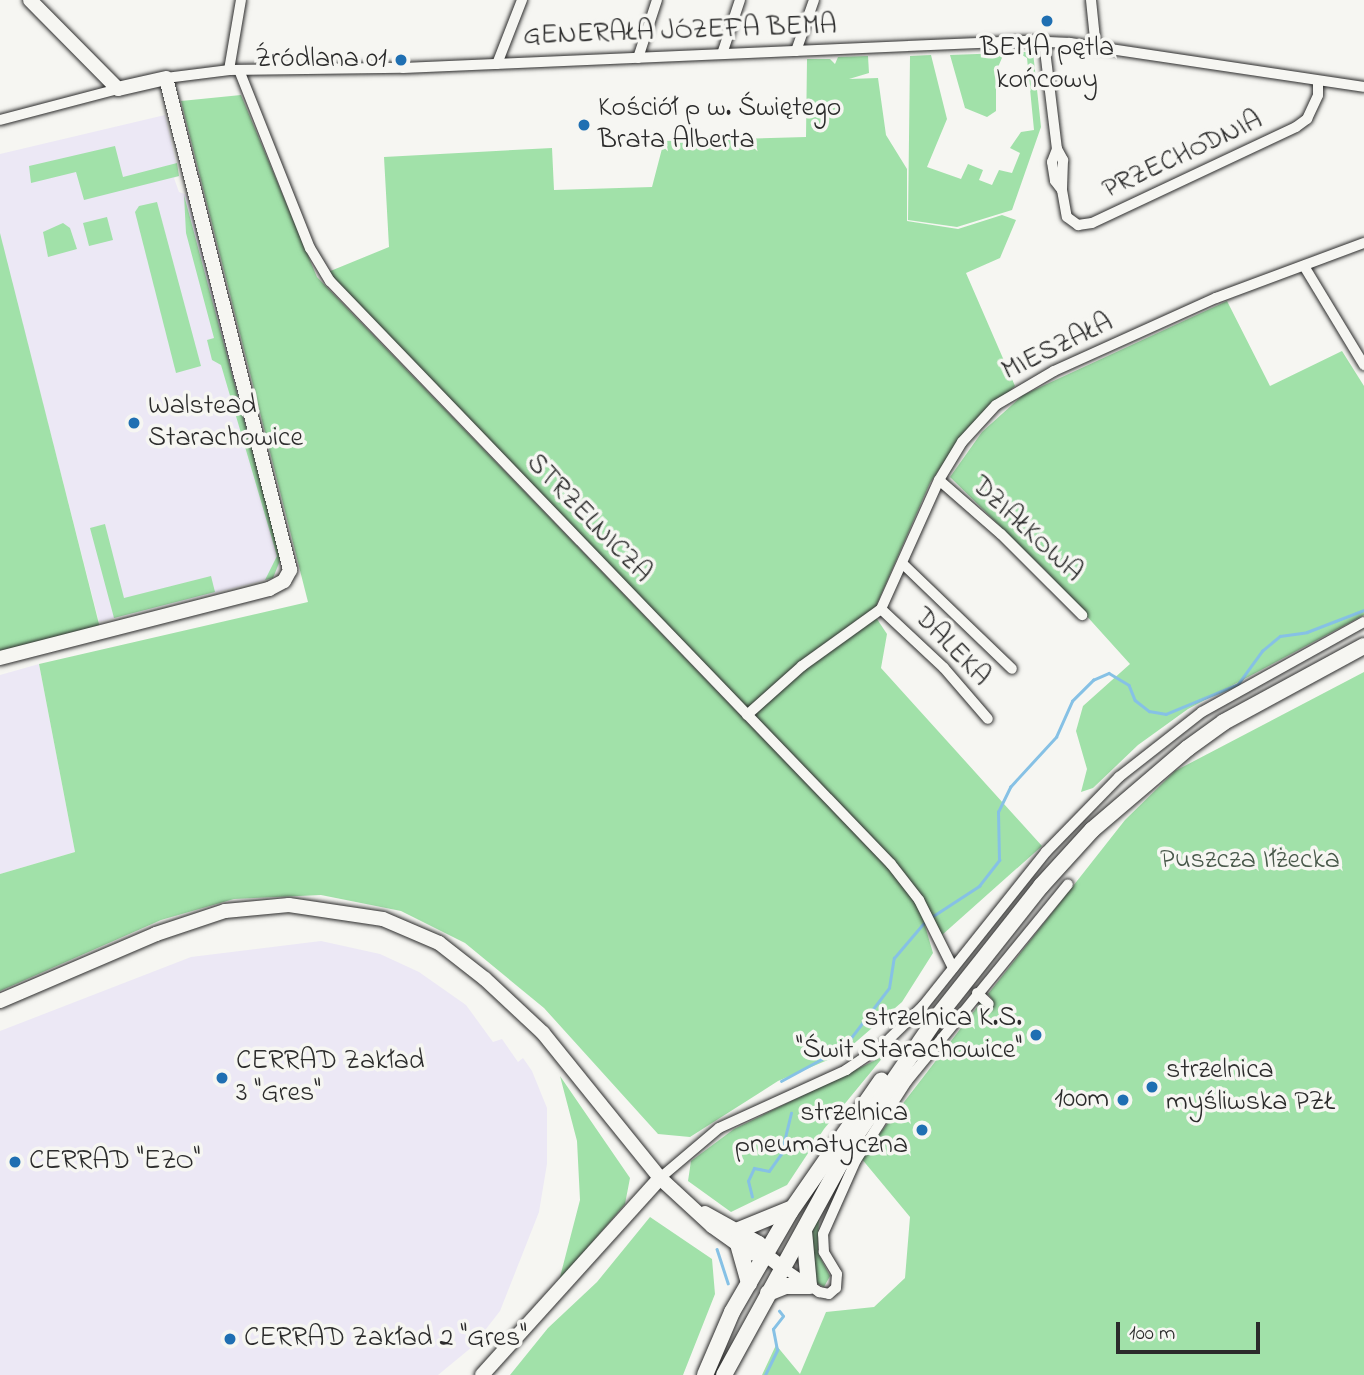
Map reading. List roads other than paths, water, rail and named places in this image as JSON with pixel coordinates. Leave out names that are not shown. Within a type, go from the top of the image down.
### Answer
[{"type":"main road","points":[[705,1375],[749,1283],[792,1208],[853,1117],[938,1016],[1041,886],[1092,830],[1147,781],[1224,722],[1364,646]]},
{"type":"main road","points":[[724,1375],[805,1222],[855,1137],[938,1016]]},
{"type":"main road","points":[[749,1283],[739,1237],[792,1208]]},
{"type":"main road","points":[[768,1293],[809,1286],[803,1253],[805,1222]]},
{"type":"street","points":[[30,0],[118,89]]},
{"type":"street","points":[[234,70],[241,0]]},
{"type":"street","points":[[497,64],[522,0]]},
{"type":"street","points":[[638,58],[657,0]]},
{"type":"street","points":[[722,54],[740,0]]},
{"type":"street","points":[[796,51],[814,0]]},
{"type":"street","points":[[1088,2],[1096,48]]},
{"type":"street","name":"GENERAŁA JÓZEFA BEMA","points":[[0,120],[166,78],[234,70],[497,64],[1044,42],[1364,87]]},
{"type":"street","name":"PRZECHODNIA","points":[[1044,42],[1057,149],[1065,170],[1062,190],[1068,218],[1078,225],[1092,223],[1296,127],[1307,119],[1318,95],[1318,81]]},
{"type":"street","name":"STRZELNICZA","points":[[234,70],[306,237],[330,281],[905,881],[953,968]]},
{"type":"street","points":[[0,659],[269,589],[289,574],[166,78]]},
{"type":"street","name":"MIESZAŁA","points":[[747,715],[802,666],[881,609],[939,480],[983,418],[1021,388],[1216,298],[1364,243]]},
{"type":"street","points":[[1304,266],[1364,365]]},
{"type":"street","name":"DZIAŁKOWA","points":[[939,480],[1001,534],[1082,615]]},
{"type":"street","points":[[903,564],[1012,669]]},
{"type":"street","name":"DALEKA","points":[[881,609],[944,668],[988,719]]},
{"type":"street","points":[[482,1375],[660,1178],[719,1128],[846,1070],[883,1045],[953,968],[1046,852],[1089,805],[1145,754],[1238,690],[1364,622]]},
{"type":"street","points":[[0,1001],[156,934],[225,911],[289,905],[383,919],[448,949],[543,1033],[660,1178],[695,1209],[739,1237],[750,1253],[766,1255],[809,1286],[830,1294],[838,1285],[822,1239],[833,1205],[882,1118],[976,993],[1068,884]]},
{"type":"street","points":[[976,993],[989,1004]]},
{"type":"waterway","points":[[930,918],[979,886],[999,860],[998,812],[1010,787],[1056,737],[1072,701],[1093,680],[1109,673],[1129,685],[1135,700],[1149,711],[1166,714],[1238,684],[1262,651],[1280,636],[1307,632],[1364,610]]},
{"type":"waterway","points":[[781,1081],[844,1047],[889,988],[894,958],[923,924]]},
{"type":"waterway","points":[[752,1197],[748,1181],[754,1168],[769,1171],[781,1154],[791,1113]]},
{"type":"waterway","points":[[717,1249],[728,1283]]},
{"type":"waterway","points":[[765,1375],[777,1350],[773,1329],[783,1316],[779,1311]]},
{"type":"place","name":"BEMA pętla końcowy","points":[[1047,21]]},
{"type":"place","name":"Źródlana 01","points":[[401,60]]},
{"type":"place","name":"Kościół p w. Świętego Brata Alberta","points":[[584,125]]},
{"type":"place","name":"Walstead Starachowice","points":[[134,423]]},
{"type":"place","name":"strzelnica K.S. \"Świt Starachowice\"","points":[[1036,1035]]},
{"type":"place","name":"CERRAD Zakład 3 \"Gres\"","points":[[222,1078]]},
{"type":"place","name":"strzelnica myśliwska PZŁ","points":[[1152,1087]]},
{"type":"place","name":"100m","points":[[1123,1100]]},
{"type":"place","name":"strzelnica pneumatyczna","points":[[922,1130]]},
{"type":"place","name":"CERRAD \"EZO\"","points":[[15,1162]]},
{"type":"place","name":"CERRAD Zakład 2 \"Gres\"","points":[[230,1339]]},
{"type":"park label","name":"Puszcza Iłżecka","points":[[1250,861]]}]
